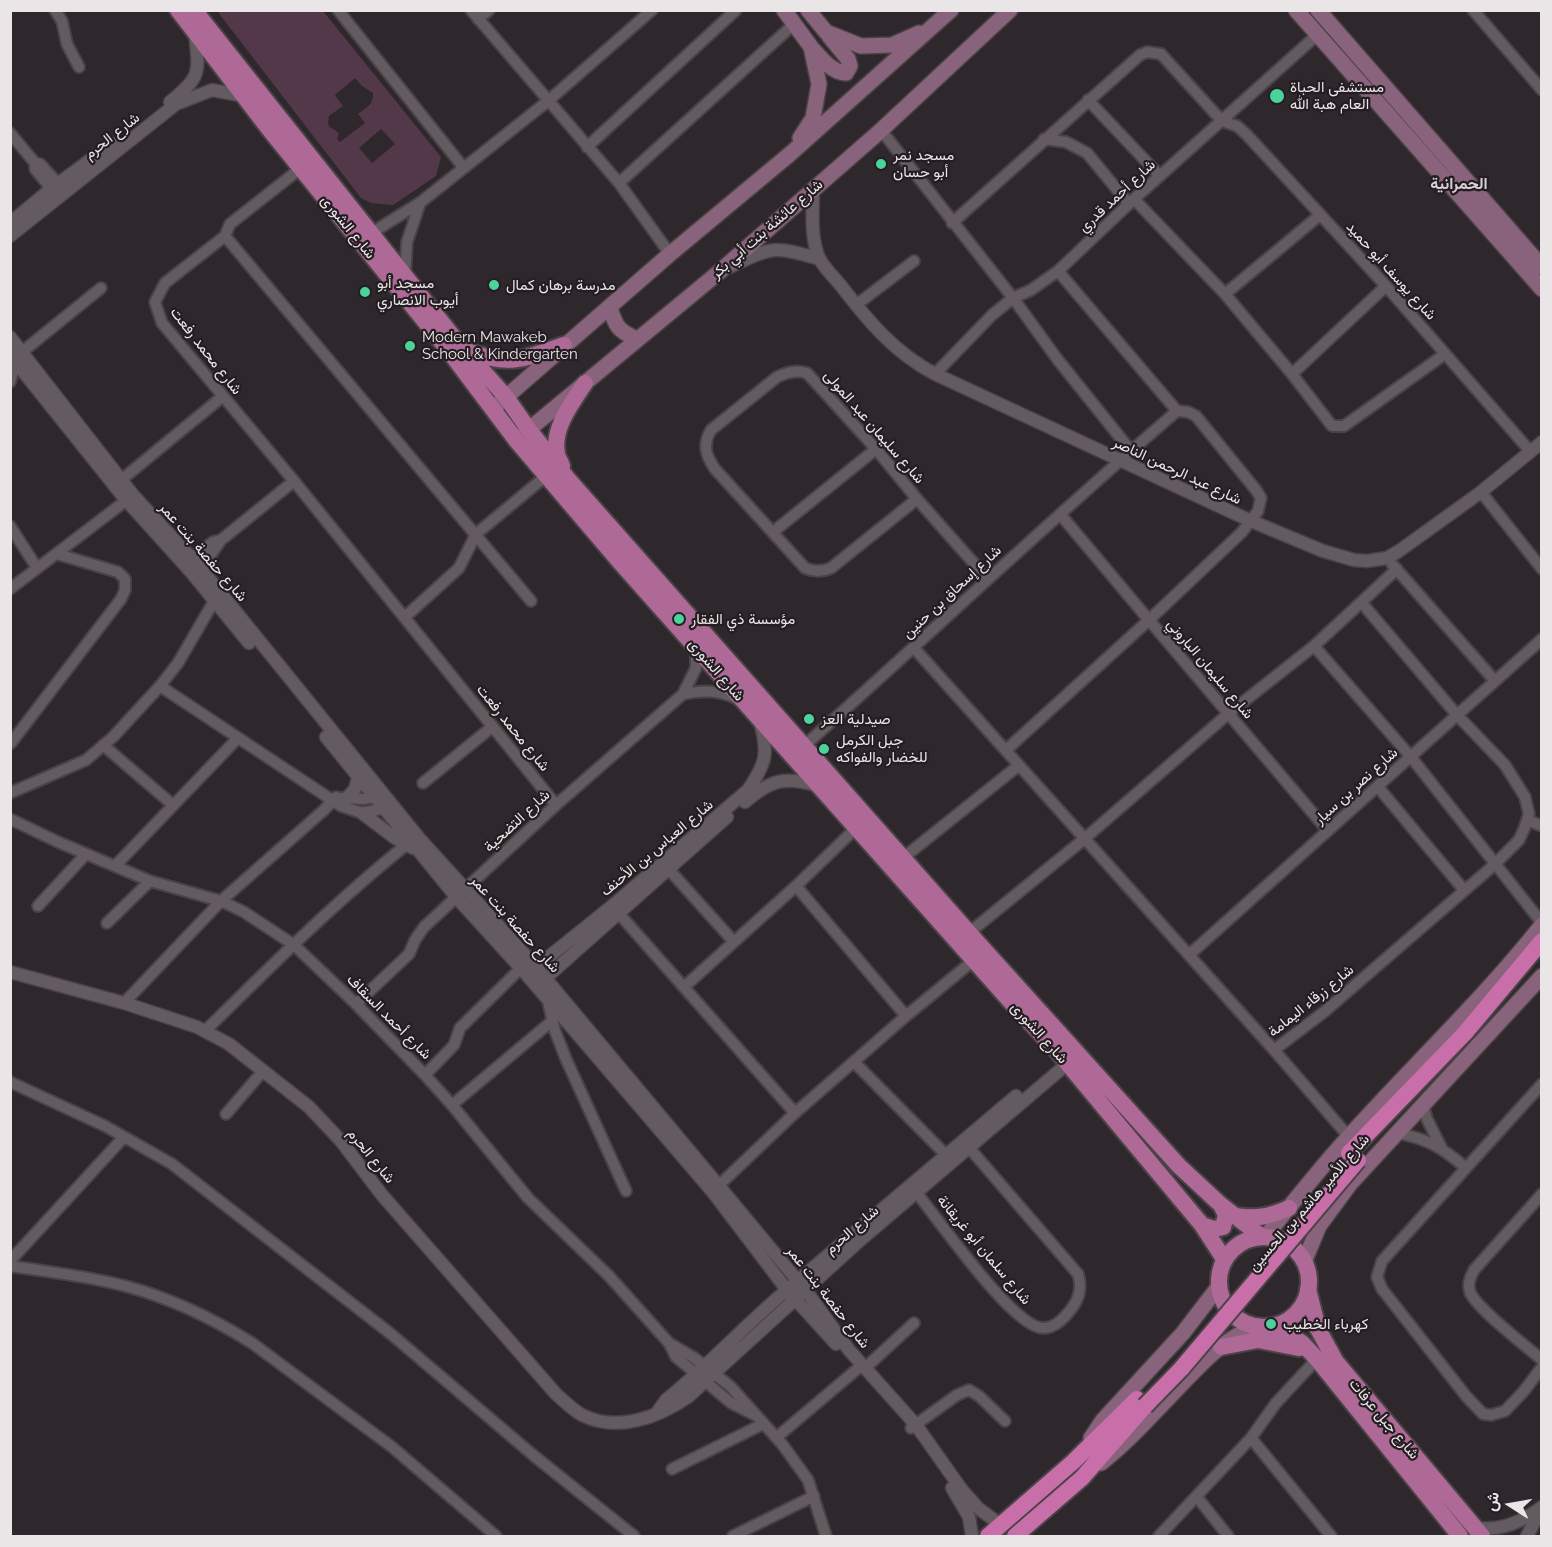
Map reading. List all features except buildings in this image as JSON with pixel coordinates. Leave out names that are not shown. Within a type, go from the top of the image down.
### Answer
[{"type":"highway","name":"شارع الأمير هاشم بن الحسين","points":[[1008,1531],[1073,1462],[1181,1369],[1352,1150],[1465,1034],[1542,941]]},
{"type":"highway","name":"شارع الأمير هاشم بن الحسين","points":[[1352,1150],[1500,1009],[1542,958]]},
{"type":"highway","name":"شارع الأمير هاشم بن الحسين","points":[[988,1536],[1008,1531],[1082,1478],[1141,1402]]},
{"type":"main road","name":"شارع الشورى","points":[[178,10],[301,168],[449,351],[493,410],[523,435],[567,478],[1179,1166],[1228,1210],[1263,1237]]},
{"type":"main road","name":"شارع الشورى","points":[[194,10],[370,234],[506,398],[546,476],[760,721],[1064,1061],[1202,1225],[1224,1259]]},
{"type":"main road","points":[[784,10],[811,47],[834,70],[842,73],[849,70],[848,59],[808,10]]},
{"type":"main road","points":[[493,410],[564,345],[790,154],[951,10]]},
{"type":"main road","name":"شارع عائشة بنت أبي بكر","points":[[523,435],[717,273],[881,130],[1010,10]]},
{"type":"main road","points":[[1296,10],[1542,289]]},
{"type":"main road","points":[[1318,10],[1542,267]]},
{"type":"main road","points":[[826,32],[861,46],[876,47],[892,45],[933,27]]},
{"type":"main road","points":[[790,154],[813,118],[818,101],[819,84],[811,47]]},
{"type":"main road","points":[[610,308],[619,330],[636,339]]},
{"type":"main road","points":[[465,350],[498,360],[515,361],[564,345]]},
{"type":"main road","points":[[567,478],[557,453],[558,436],[561,423],[585,383]]},
{"type":"main road","name":"شارع الأمير هاشم بن الحسين","points":[[1263,1237],[1300,1194],[1352,1150],[1440,1041],[1542,924]]},
{"type":"main road","name":"شارع الأمير هاشم بن الحسين","points":[[1304,1262],[1319,1226],[1350,1184],[1540,979]]},
{"type":"main road","points":[[1300,1194],[1293,1217],[1296,1225],[1307,1230],[1319,1226]]},
{"type":"main road","points":[[1202,1225],[1214,1229],[1223,1227],[1228,1210],[1255,1218],[1269,1216],[1289,1208]]},
{"type":"main road","points":[[1263,1237],[1277,1239],[1288,1244],[1304,1262],[1308,1275],[1308,1289],[1302,1306],[1290,1319],[1273,1326],[1255,1327],[1237,1319],[1224,1305],[1219,1286],[1219,1273],[1224,1259],[1240,1243],[1263,1237]]},
{"type":"main road","name":"شارع الأمير هاشم بن الحسين","points":[[1073,1462],[1103,1420],[1184,1333],[1219,1286]]},
{"type":"main road","name":"شارع جبل عرفات","points":[[1308,1289],[1317,1329],[1336,1362],[1472,1534]]},
{"type":"main road","points":[[1184,1333],[1202,1326],[1211,1328],[1215,1332],[1215,1351],[1258,1340],[1309,1351],[1308,1333],[1317,1329]]},
{"type":"main road","name":"شارع جبل عرفات","points":[[1273,1326],[1309,1351],[1472,1534]]},
{"type":"main road","name":"شارع الأمير هاشم بن الحسين","points":[[1082,1478],[1122,1446],[1215,1351],[1240,1332],[1255,1327]]},
{"type":"street","points":[[55,10],[62,21],[67,44],[79,67]]},
{"type":"street","points":[[338,10],[463,167]]},
{"type":"street","points":[[489,10],[475,15],[619,183],[670,254]]},
{"type":"street","points":[[370,234],[421,202],[548,100],[652,10]]},
{"type":"street","points":[[587,147],[736,10]]},
{"type":"street","points":[[1473,10],[1542,90]]},
{"type":"street","points":[[619,183],[794,24]]},
{"type":"street","name":"شارع الحرم","points":[[10,236],[58,190],[193,82],[198,63],[195,33]]},
{"type":"street","name":"شارع أحمد قدري","points":[[935,374],[970,336],[1013,298],[1030,290],[1058,271],[1132,201],[1317,35]]},
{"type":"street","name":"شارع يوسف أبو حميد","points":[[1088,100],[1140,55],[1154,51],[1161,54],[1222,121],[1237,126],[1247,135],[1386,286],[1530,451]]},
{"type":"street","name":"شارع الحرم","points":[[10,223],[176,104],[212,90],[244,96]]},
{"type":"street","points":[[952,223],[1088,100],[1160,176]]},
{"type":"street","points":[[881,130],[1131,451]]},
{"type":"street","points":[[10,133],[35,163],[40,164],[58,190]]},
{"type":"street","points":[[1044,139],[1066,142],[1088,153],[1132,201],[1225,294],[1332,426],[1344,426],[1445,354]]},
{"type":"street","name":"شارع محمد رفعت","points":[[301,168],[238,216],[230,224],[225,236],[165,283],[155,302],[162,323],[405,617],[556,805]]},
{"type":"street","name":"شارع عبد الرحمن الناصر","points":[[813,189],[813,221],[820,259],[882,336],[899,352],[935,374],[1251,521],[1338,556],[1367,561],[1387,558]]},
{"type":"street","points":[[405,276],[407,242],[421,202]]},
{"type":"street","points":[[1225,294],[1320,215]]},
{"type":"street","points":[[225,236],[531,601]]},
{"type":"street","points":[[717,273],[762,251],[774,249],[820,259]]},
{"type":"street","points":[[856,305],[914,261]]},
{"type":"street","points":[[1058,271],[1177,411],[1188,412],[1196,416],[1261,498],[1260,505],[1242,532],[1149,620],[1060,514]]},
{"type":"street","points":[[1292,374],[1386,286]]},
{"type":"street","points":[[10,382],[16,356],[101,288]]},
{"type":"street","name":"شارع حفصة بنت عمر","points":[[10,337],[16,356],[130,498],[191,565],[358,778],[379,797]]},
{"type":"street","name":"شارع سليمان عبد المولى","points":[[917,500],[826,570],[811,571],[805,568],[715,469],[705,449],[711,430],[777,376],[790,372],[807,373],[987,578]]},
{"type":"street","points":[[118,483],[222,397]]},
{"type":"street","name":"شارع إسحاق بن حنين","points":[[804,746],[914,648],[987,578],[1177,411]]},
{"type":"street","points":[[1495,681],[1387,558],[1481,492],[1542,442]]},
{"type":"street","points":[[773,532],[876,449]]},
{"type":"street","points":[[405,617],[459,568],[476,534],[546,476]]},
{"type":"street","points":[[191,565],[212,553],[221,540],[294,482]]},
{"type":"street","points":[[1481,492],[1542,568]]},
{"type":"street","points":[[10,589],[130,498]]},
{"type":"street","points":[[10,526],[38,568]]},
{"type":"street","points":[[11,743],[116,606],[125,590],[123,575],[57,554]]},
{"type":"street","points":[[970,932],[1083,840],[1228,714],[1314,646],[1397,569]]},
{"type":"street","points":[[10,794],[86,760],[103,745],[160,686],[178,663],[216,597]]},
{"type":"street","name":"شارع حفصة بنت عمر","points":[[216,597],[388,808],[461,894],[541,982],[716,1189],[792,1286],[795,1300],[862,1367]]},
{"type":"street","points":[[1360,602],[1456,715],[1505,765],[1528,806],[1527,820],[1542,826]]},
{"type":"street","name":"شارع سليمان الباروني","points":[[1006,750],[1149,620],[1328,831]]},
{"type":"street","name":"شارع نصر بن سيار","points":[[1190,955],[1542,639]]},
{"type":"street","name":"شارع التضحية","points":[[356,1004],[410,954],[418,934],[556,805],[683,694],[696,668],[696,646]]},
{"type":"street","points":[[1314,646],[1411,757],[1542,924]]},
{"type":"street","name":"شارع زرقاء اليمامة","points":[[914,648],[1083,840],[1274,1050],[1324,1012],[1494,865],[1519,840],[1527,820]]},
{"type":"street","points":[[160,686],[237,739],[323,794],[339,799],[362,813],[419,852]]},
{"type":"street","points":[[683,694],[716,691],[744,701]]},
{"type":"street","name":"شارع العباس بن الأحنف","points":[[541,982],[748,790],[760,772],[766,752],[760,721]]},
{"type":"street","points":[[423,783],[492,727]]},
{"type":"street","points":[[115,866],[237,739]]},
{"type":"street","points":[[103,745],[173,805]]},
{"type":"street","points":[[903,858],[1018,766]]},
{"type":"street","points":[[124,1003],[221,901],[339,799],[355,789],[358,778]]},
{"type":"street","name":"شارع العباس بن الأحنف","points":[[665,866],[765,787],[775,782],[793,779],[820,786]]},
{"type":"street","points":[[1378,787],[1464,890]]},
{"type":"street","points":[[339,799],[379,797]]},
{"type":"street","points":[[362,813],[388,808]]},
{"type":"street","name":"شارع حفصة بنت عمر","points":[[388,808],[419,852],[461,894]]},
{"type":"street","name":"شارع أحمد السقاف","points":[[10,819],[150,881],[221,901],[244,912],[294,945],[425,1075],[528,1198],[609,1276],[669,1343],[682,1349],[731,1403],[755,1415],[763,1424]]},
{"type":"street","points":[[684,987],[796,886],[856,828]]},
{"type":"street","points":[[205,1031],[294,945],[383,863],[406,845]]},
{"type":"street","points":[[38,906],[86,854]]},
{"type":"street","points":[[665,866],[734,942]]},
{"type":"street","points":[[107,922],[150,881]]},
{"type":"street","points":[[796,886],[906,1016]]},
{"type":"street","points":[[616,910],[795,1113]]},
{"type":"street","name":"شارع العباس بن الأحنف","points":[[528,970],[616,910]]},
{"type":"street","points":[[716,1189],[795,1113],[974,960]]},
{"type":"street","points":[[425,1075],[454,1045],[460,1028],[528,970]]},
{"type":"street","name":"شارع الحرم","points":[[10,972],[124,1003],[205,1031],[229,1044],[309,1107],[556,1394],[573,1409],[597,1420],[621,1422],[639,1420],[674,1406],[792,1286],[855,1239],[1064,1061]]},
{"type":"street","name":"شارع حفصة بنت عمر","points":[[541,982],[548,1001],[716,1189]]},
{"type":"street","points":[[548,1001],[552,1021],[566,1059],[626,1191]]},
{"type":"street","points":[[452,1105],[552,1021]]},
{"type":"street","points":[[1274,1050],[1352,1150]]},
{"type":"street","points":[[854,1062],[949,1158]]},
{"type":"street","points":[[226,1114],[263,1071]]},
{"type":"street","points":[[10,1082],[105,1126],[172,1164],[391,1334],[533,1455],[634,1536]]},
{"type":"street","points":[[1542,1084],[1382,1261],[1377,1271],[1379,1284],[1466,1396],[1483,1414],[1491,1415],[1505,1411],[1542,1367]]},
{"type":"street","points":[[1423,1105],[1427,1119],[1441,1147]]},
{"type":"street","points":[[1396,1134],[1425,1140],[1441,1147],[1465,1167]]},
{"type":"street","points":[[10,1261],[124,1137]]},
{"type":"street","name":"شارع سلمان أبو غريقانة","points":[[914,1189],[945,1232],[1017,1314],[1037,1327],[1043,1328],[1058,1324],[1079,1299],[1078,1274],[966,1144]]},
{"type":"street","points":[[1542,1194],[1474,1270],[1469,1284],[1469,1290],[1479,1305],[1542,1360]]},
{"type":"street","name":"شارع الحرم","points":[[705,1374],[806,1291],[855,1239]]},
{"type":"street","points":[[10,1266],[97,1279],[134,1288],[178,1304],[228,1328],[252,1343],[392,1447],[496,1536]]},
{"type":"street","name":"شارع حفصة بنت عمر","points":[[792,1286],[806,1291],[862,1367],[966,1495],[978,1508],[1008,1531]]},
{"type":"street","points":[[777,1437],[914,1323]]},
{"type":"street","points":[[1159,1536],[1251,1438],[1309,1351]]},
{"type":"street","points":[[913,1427],[957,1395],[969,1390],[979,1396],[1005,1421]]},
{"type":"street","points":[[672,1468],[763,1424],[777,1437],[801,1467],[814,1496],[826,1536]]},
{"type":"street","name":"شارع حفصة بنت عمر","points":[[913,1427],[964,1507],[969,1517],[972,1536]]},
{"type":"street","points":[[1251,1438],[1331,1536]]},
{"type":"street","points":[[733,1536],[814,1496]]},
{"type":"street","points":[[1197,1497],[1228,1536]]},
{"type":"street","points":[[1472,1534],[1506,1527],[1526,1519],[1542,1508]]},
{"type":"street","points":[[1527,1536],[1542,1508]]},
{"type":"shaded area","points":[[217,11],[323,11],[441,157],[436,176],[393,205],[371,203],[361,198]],"holes":[[[355,78],[373,93],[373,97],[369,105],[358,114],[365,123],[340,142],[337,139],[339,134],[329,126],[329,116],[343,106],[335,95]],[[381,129],[395,144],[372,163],[359,148]]]},
{"type":"place","name":"مستشفى الحياة العام هبة الله","points":[[1277,96]]},
{"type":"place","name":"مسجد نمر أبو حسان","points":[[881,164]]},
{"type":"place","name":"مدرسة برهان كمال","points":[[494,285]]},
{"type":"place","name":"مسجد أبو أيوب الانصاري","points":[[365,292]]},
{"type":"place","name":"Modern Mawakeb School & Kindergarten","points":[[410,346]]},
{"type":"place","name":"مؤسسة ذي الفقار","points":[[679,619]]},
{"type":"place","name":"صيدلية العز","points":[[809,719]]},
{"type":"place","name":"جبل الكرمل للخضار والفواكه","points":[[824,749]]},
{"type":"place","name":"كهرباء الخطيب","points":[[1271,1324]]},
{"type":"district","name":"الحمرانية","points":[[1459,184]]}]
